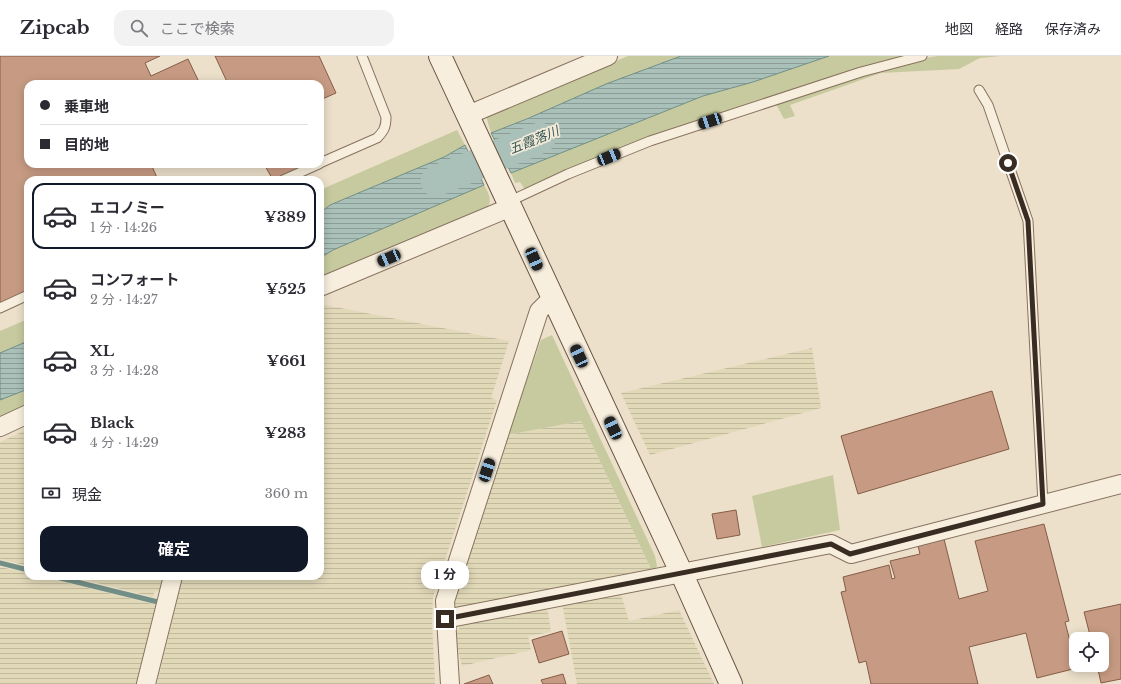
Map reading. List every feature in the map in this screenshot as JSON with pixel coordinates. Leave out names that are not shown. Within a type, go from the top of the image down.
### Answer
[{"type":"street","points":[[440,56],[732,684]]},
{"type":"street","points":[[471,124],[608,56]]},
{"type":"street","points":[[324,285],[507,199]]},
{"type":"street","points":[[450,684],[445,601],[539,311],[552,298]]},
{"type":"street","points":[[0,427],[24,416]]},
{"type":"street","points":[[445,619],[831,544],[850,554],[1121,484]]},
{"type":"street","points":[[146,684],[172,580]]},
{"type":"lane","points":[[324,162],[377,138],[383,132],[386,125],[386,118],[362,56]]},
{"type":"lane","points":[[507,199],[650,141],[862,72],[922,56]]},
{"type":"lane","points":[[979,90],[988,105],[1028,221],[1043,504]]},
{"type":"lane","points":[[292,176],[310,168]]},
{"type":"lane","points":[[0,308],[24,297]]},
{"type":"shaded area","points":[[324,305],[509,341],[491,398],[497,400],[433,597],[432,623],[435,684],[157,684],[182,580],[324,580]]},
{"type":"shaded area","points":[[812,348],[821,408],[650,455],[621,393]]},
{"type":"shaded area","points":[[581,421],[653,573],[458,610],[453,606],[507,435]]},
{"type":"shaded area","points":[[24,431],[24,565],[0,559],[0,442]]},
{"type":"shaded area","points":[[0,567],[24,572],[24,580],[55,580],[157,605],[137,684],[0,684]]},
{"type":"shaded area","points":[[85,580],[164,580],[161,592],[155,591],[153,597]]},
{"type":"shaded area","points":[[620,591],[629,621],[679,610],[714,684],[577,684],[562,603]]},
{"type":"shaded area","points":[[547,606],[551,632],[528,636],[531,650],[462,666],[455,639],[456,632],[460,627],[468,622]]},
{"type":"green space","points":[[628,56],[681,56],[491,133],[486,116]]},
{"type":"green space","points":[[829,56],[910,56],[881,63],[525,190],[520,182],[515,183],[511,173],[703,96],[753,82]]},
{"type":"green space","points":[[937,56],[1002,56],[980,58],[959,69],[881,73],[790,105],[795,116],[784,119],[776,104],[910,61]]},
{"type":"green space","points":[[457,130],[465,145],[444,157],[330,205],[324,210],[324,188]]},
{"type":"green space","points":[[484,185],[489,194],[490,201],[486,210],[324,278],[324,256],[333,250]]},
{"type":"green space","points":[[24,321],[24,343],[0,353],[0,331]]},
{"type":"green space","points":[[552,335],[655,556],[657,566],[653,573],[581,421],[507,435],[541,340]]},
{"type":"green space","points":[[24,391],[24,412],[0,423],[0,400]]},
{"type":"green space","points":[[833,475],[840,530],[762,547],[752,496]]},
{"type":"water","points":[[681,56],[829,56],[753,82],[703,96],[511,173],[491,133],[606,84]]},
{"type":"water","points":[[465,145],[484,185],[333,250],[324,256],[324,210],[330,205],[444,157]]},
{"type":"water","points":[[24,343],[24,391],[0,400],[0,353]]},
{"type":"building","points":[[0,56],[160,56],[145,63],[151,76],[188,59],[198,80],[24,80],[24,168],[153,168],[156,176],[24,176],[24,294],[0,304]]},
{"type":"building","points":[[215,56],[319,56],[336,93],[324,98],[324,80],[226,80]]},
{"type":"building","points":[[266,168],[299,168],[282,176],[271,176]]},
{"type":"building","points":[[992,391],[1009,449],[858,494],[841,436]]},
{"type":"building","points":[[736,510],[740,535],[717,539],[712,514]]},
{"type":"building","points":[[1044,524],[1069,621],[1065,622],[1069,637],[1069,670],[1037,678],[1026,633],[969,647],[978,684],[871,684],[866,661],[859,663],[841,592],[846,591],[843,577],[889,565],[892,579],[895,578],[890,561],[920,554],[918,546],[944,539],[959,599],[988,591],[975,541]]},
{"type":"building","points":[[1121,604],[1121,679],[1101,683],[1099,672],[1109,672],[1109,632],[1089,632],[1084,612]]},
{"type":"building","points":[[562,631],[569,654],[539,663],[532,640]]},
{"type":"building","points":[[563,674],[566,684],[543,684],[541,680]]},
{"type":"building","points":[[489,675],[493,684],[464,684]]},
{"type":"waterway","name":"五霞落川","points":[[436,181],[540,138]]},
{"type":"waterway","points":[[0,563],[24,569]]},
{"type":"waterway","points":[[68,580],[158,602]]},
{"type":"route","points":[[445,619],[668,574],[831,544],[850,554],[1043,504],[1028,221],[1008,163]]}]
